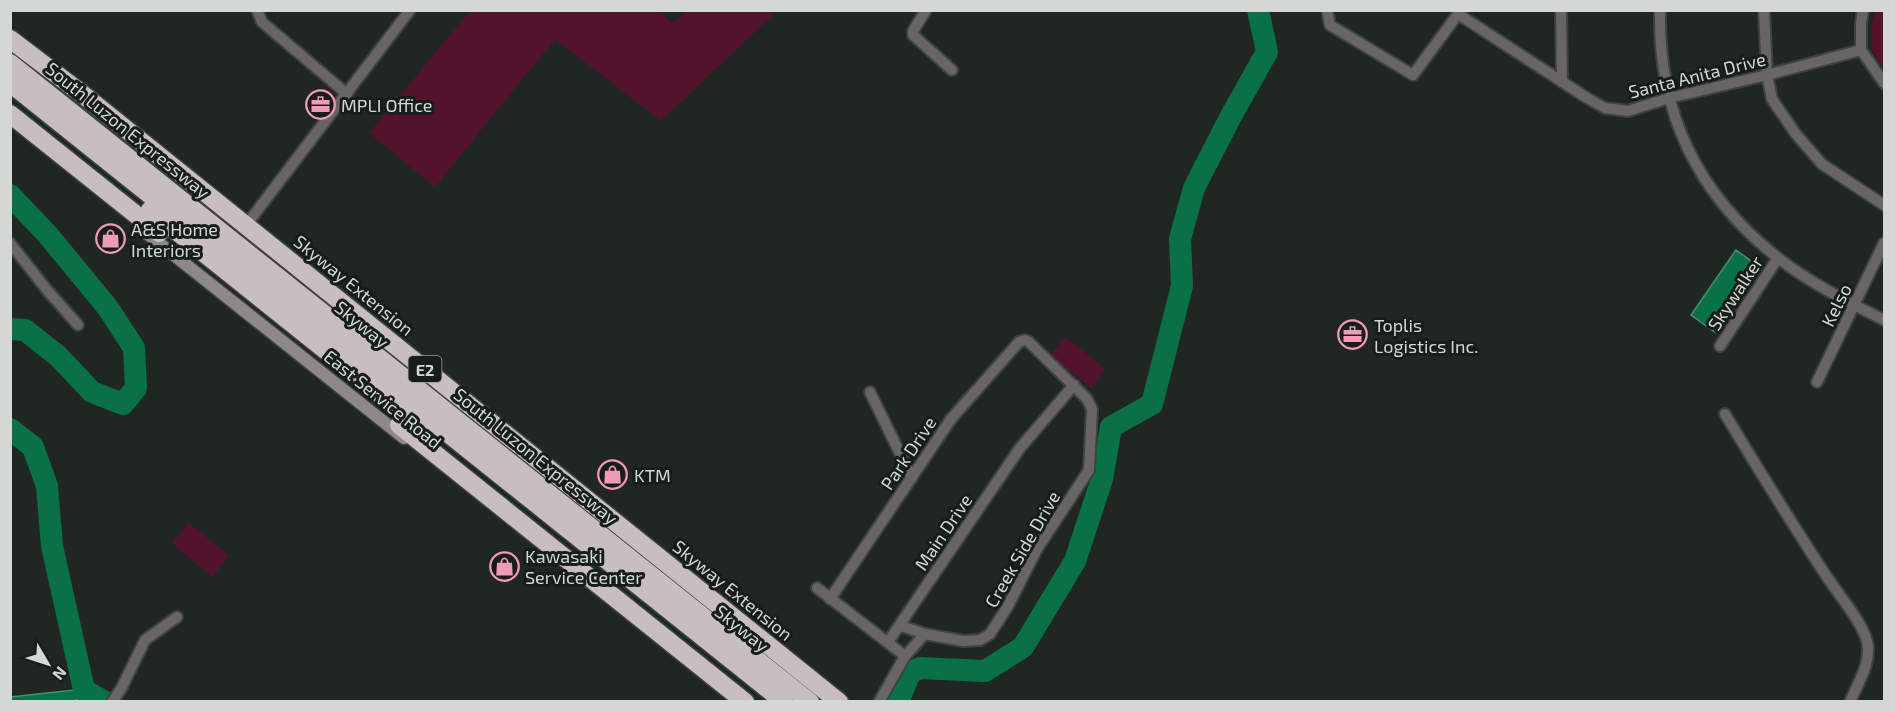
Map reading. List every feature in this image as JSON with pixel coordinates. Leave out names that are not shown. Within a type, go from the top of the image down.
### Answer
[{"type":"highway","name":"Skyway Extension","points":[[10,37],[839,702]]},
{"type":"highway","name":"South Luzon Expressway","points":[[10,63],[810,702]]},
{"type":"highway","name":"Skyway","points":[[10,70],[800,702]]},
{"type":"highway","name":"Skyway","points":[[10,83],[784,702]]},
{"type":"highway","points":[[10,98],[765,702]]},
{"type":"highway","points":[[10,114],[745,702]]},
{"type":"main road","points":[[10,37],[615,515],[846,702]]},
{"type":"main road","name":"East Service Road","points":[[10,125],[733,702]]},
{"type":"street","points":[[257,10],[262,22],[347,94]]},
{"type":"street","points":[[247,224],[410,10]]},
{"type":"street","points":[[927,10],[913,34],[952,70]]},
{"type":"street","points":[[1327,10],[1330,25],[1413,75],[1458,12]]},
{"type":"street","points":[[1561,10],[1562,82]]},
{"type":"street","points":[[1660,10],[1660,38],[1669,98],[1680,132],[1696,168],[1733,217],[1778,258],[1854,305],[1884,320]]},
{"type":"street","points":[[1764,10],[1767,75],[1772,99],[1795,133],[1822,164],[1884,205]]},
{"type":"street","points":[[1863,10],[1861,50],[1884,83]]},
{"type":"street","name":"Santa Anita Drive","points":[[1458,12],[1562,82],[1607,108],[1628,111],[1669,98],[1861,50]]},
{"type":"street","points":[[10,243],[78,325]]},
{"type":"street","name":"Kelso","points":[[1817,382],[1884,243]]},
{"type":"street","name":"Skywalker","points":[[1720,346],[1778,258]]},
{"type":"street","name":"Park Drive","points":[[830,599],[951,419],[1019,342],[1029,342],[1074,385]]},
{"type":"street","name":"Main Drive","points":[[888,642],[1020,448],[1074,385]]},
{"type":"street","name":"Creek Side Drive","points":[[901,626],[925,634],[963,640],[980,640],[990,634],[1008,606],[1037,549],[1089,470],[1092,409],[1087,399],[1074,385]]},
{"type":"street","points":[[870,392],[912,478]]},
{"type":"street","points":[[1725,414],[1867,639],[1866,668],[1850,702]]},
{"type":"street","points":[[817,588],[905,656]]},
{"type":"street","points":[[112,702],[121,689],[145,640],[177,617]]},
{"type":"street","points":[[879,702],[905,656],[925,634]]},
{"type":"shaded area","points":[[770,10],[773,15],[661,121],[555,39],[435,187],[369,133],[470,11],[661,11],[671,23],[687,11]]},
{"type":"shaded area","points":[[1876,10],[1884,11],[1884,69],[1872,51],[1872,21]]},
{"type":"shaded area","points":[[1736,250],[1762,269],[1716,333],[1691,315]]},
{"type":"shaded area","points":[[1066,337],[1106,370],[1091,388],[1050,355]]},
{"type":"shaded area","points":[[189,523],[229,556],[212,577],[172,543]]},
{"type":"shaded area","points":[[83,689],[84,697],[73,701],[11,701],[11,697]]},
{"type":"waterway","points":[[898,702],[910,673],[920,668],[985,671],[1023,647],[1075,561],[1102,479],[1111,427],[1152,404],[1182,286],[1180,239],[1194,188],[1267,52],[1258,10]]},
{"type":"waterway","points":[[10,195],[48,235],[108,308],[134,348],[136,388],[123,404],[92,392],[58,356],[25,330],[10,329]]},
{"type":"waterway","points":[[10,429],[33,447],[47,486],[52,546],[84,690]]},
{"type":"waterway","points":[[84,690],[105,702]]},
{"type":"place","name":"MPLI Office","points":[[320,105]]},
{"type":"place","name":"A&S Home Interiors","points":[[110,239]]},
{"type":"place","name":"Toplis Logistics Inc.","points":[[1353,335]]},
{"type":"place","name":"KTM","points":[[613,475]]},
{"type":"place","name":"Kawasaki Service Center","points":[[504,566]]}]
